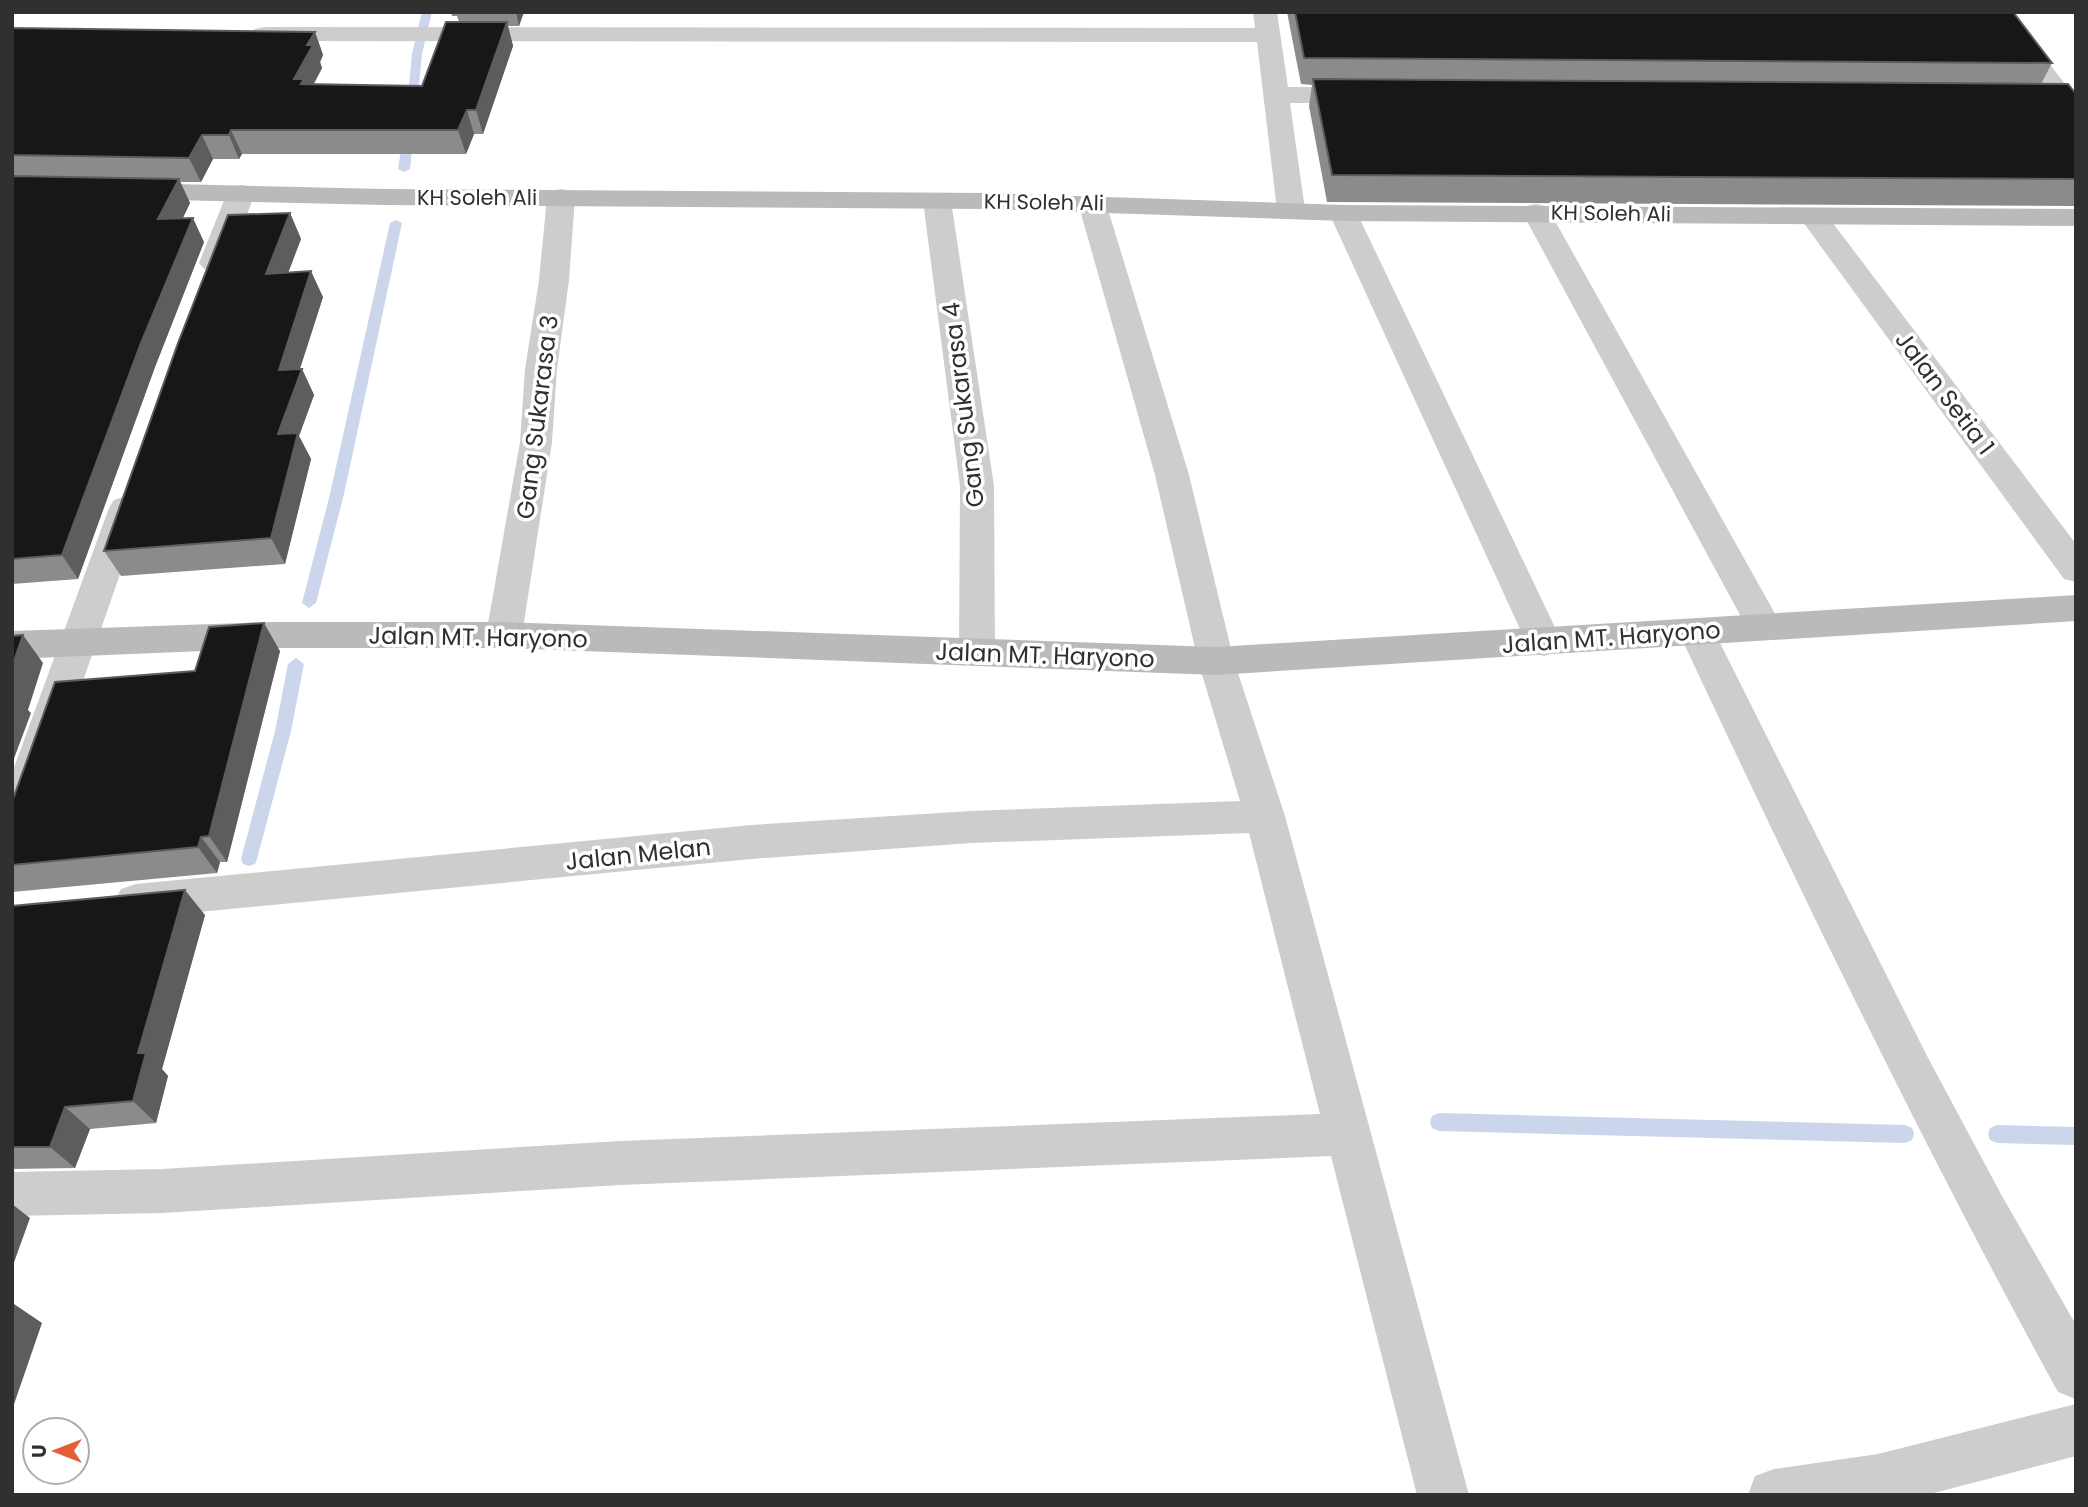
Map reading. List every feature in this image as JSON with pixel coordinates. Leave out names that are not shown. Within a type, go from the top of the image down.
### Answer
[{"type":"street","points":[[1996,12],[2072,105]]},
{"type":"street","points":[[237,34],[404,36],[444,28],[796,23],[1266,24],[1291,210]]},
{"type":"street","points":[[1275,95],[1388,95]]},
{"type":"street","points":[[2037,100],[2072,105]]},
{"type":"street","name":"KH Soleh Ali","points":[[106,191],[1092,203],[1343,213],[1536,212],[2076,218]]},
{"type":"street","points":[[202,293],[241,193]]},
{"type":"street","name":"Gang Sukarasa 3","points":[[504,635],[536,442],[541,369],[554,280],[561,197]]},
{"type":"street","name":"Gang Sukarasa 4","points":[[937,201],[977,486],[977,652]]},
{"type":"street","points":[[1092,203],[1172,475],[1216,661],[1265,816],[1443,1495]]},
{"type":"street","points":[[1536,212],[1764,626]]},
{"type":"street","points":[[1343,213],[1544,642]]},
{"type":"street","name":"Jalan Setia 1","points":[[1813,216],[2076,570]]},
{"type":"street","points":[[12,828],[133,486]]},
{"type":"street","name":"Jalan MT. Haryono","points":[[12,645],[274,635],[504,635],[1216,661],[2076,608]]},
{"type":"street","points":[[1697,633],[1792,831],[1924,1094],[1986,1214],[2076,1374]]},
{"type":"street","name":"Jalan Melan","points":[[93,905],[766,841],[971,827],[1265,816]]},
{"type":"street","points":[[12,1194],[162,1191],[620,1163],[1347,1134]]},
{"type":"street","points":[[1774,1495],[1878,1480],[2076,1430]]},
{"type":"building","points":[[1295,12],[2013,12],[2052,63],[1304,58]]},
{"type":"building","points":[[446,22],[507,22],[476,110],[467,110],[458,130],[231,130],[229,135],[202,135],[189,158],[12,155],[12,28],[315,32],[307,45],[313,45],[294,79],[304,79],[301,84],[422,86]]},
{"type":"building","points":[[1313,79],[2068,84],[2076,94],[2076,179],[1332,175]]},
{"type":"building","points":[[12,176],[179,179],[158,219],[193,218],[141,343],[62,555],[12,559]]},
{"type":"building","points":[[290,213],[266,274],[311,271],[279,370],[302,369],[278,434],[298,433],[271,538],[104,551],[178,343],[228,215]]},
{"type":"building","points":[[264,623],[209,836],[201,837],[198,847],[12,865],[12,802],[55,682],[195,671],[209,627]]},
{"type":"building","points":[[23,635],[12,667],[12,636]]},
{"type":"building","points":[[185,890],[138,1053],[146,1053],[133,1101],[65,1107],[50,1147],[12,1147],[12,906]]},
{"type":"waterway","points":[[412,106],[417,54],[427,12]]},
{"type":"waterway","points":[[404,169],[409,132]]},
{"type":"waterway","points":[[309,603],[337,494],[396,223]]},
{"type":"waterway","points":[[249,859],[283,731],[296,664]]},
{"type":"waterway","points":[[1439,1122],[1905,1134]]},
{"type":"waterway","points":[[1997,1134],[2076,1136]]}]
